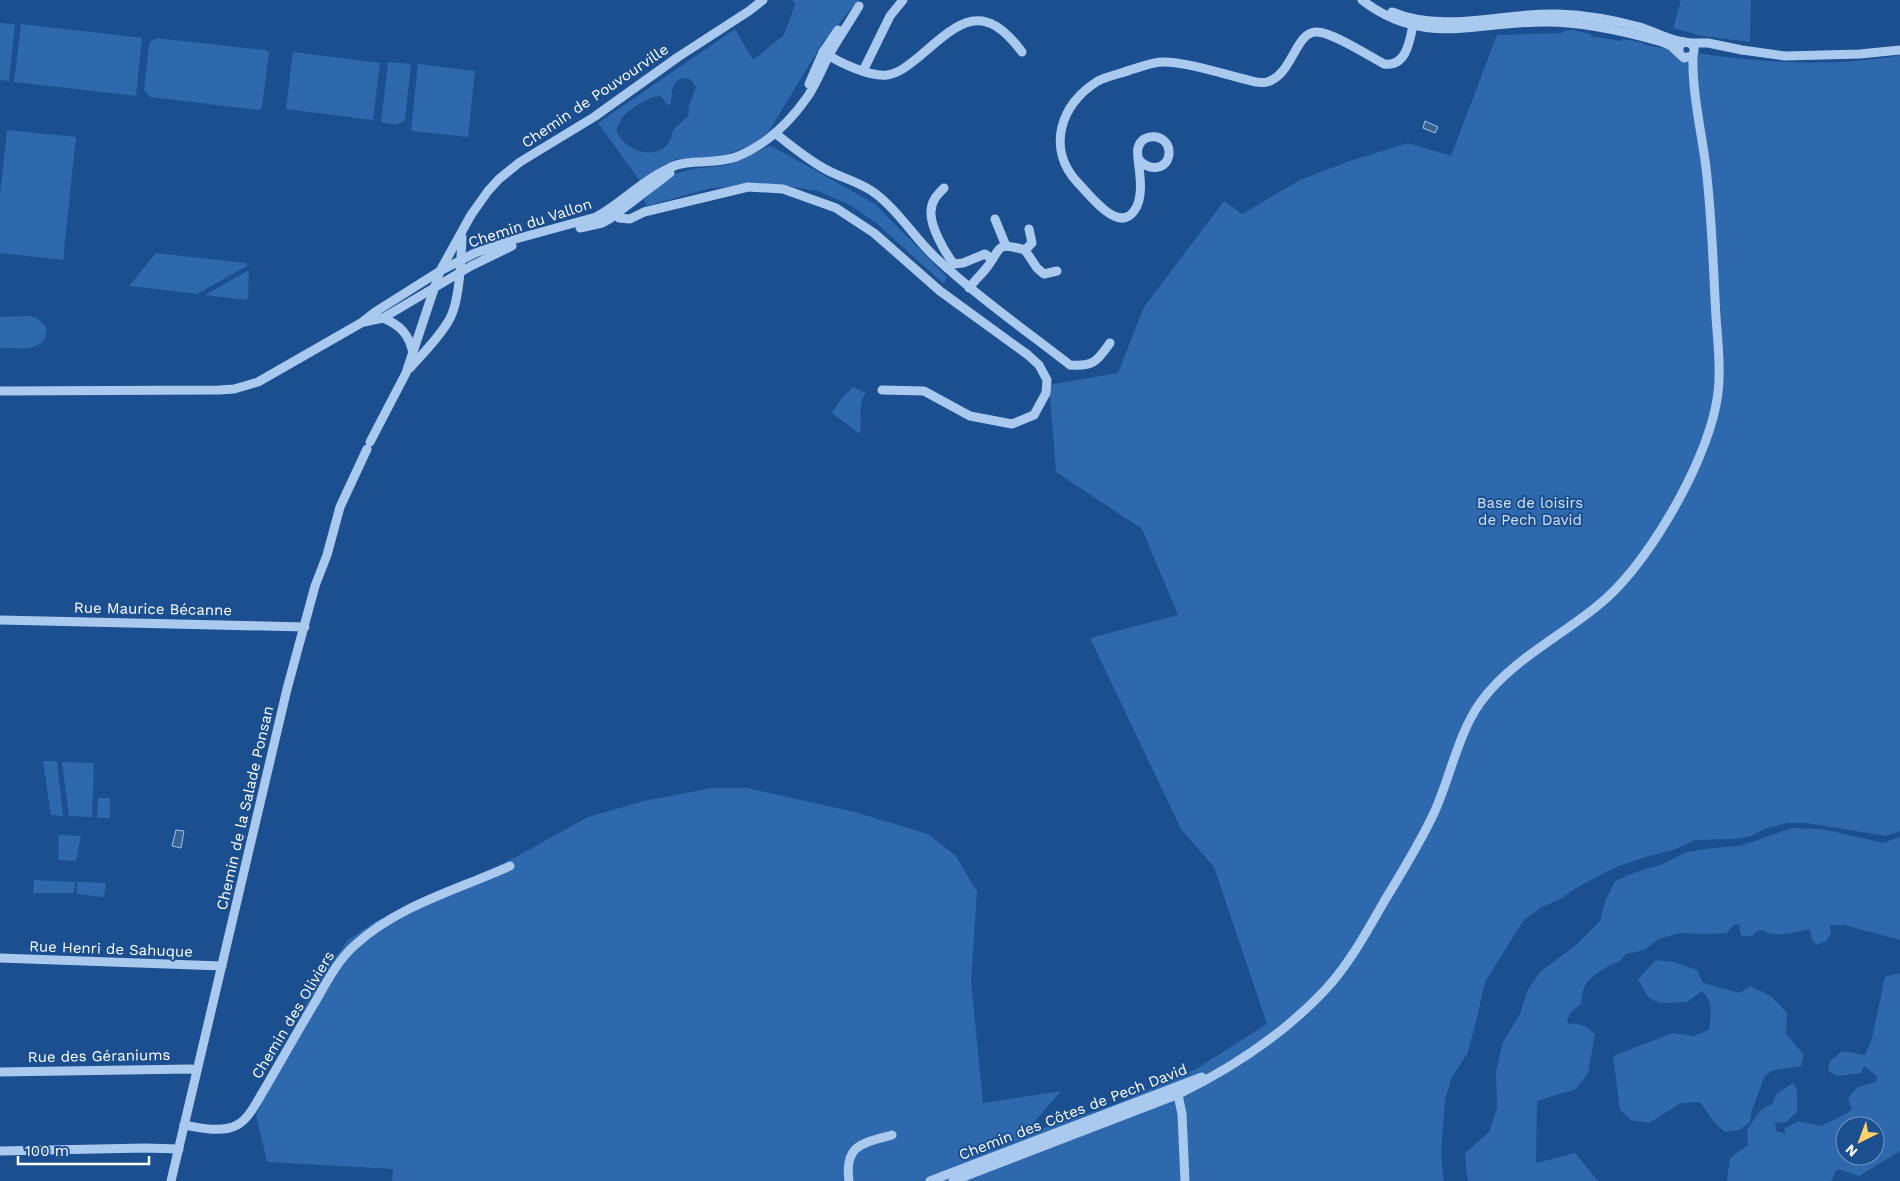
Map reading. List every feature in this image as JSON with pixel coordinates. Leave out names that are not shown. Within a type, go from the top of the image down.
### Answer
[{"type":"street","name":"Chemin de Pouvourville","points":[[435,287],[440,271],[471,215],[488,191],[509,170],[594,116],[763,0]]},
{"type":"street","points":[[863,71],[890,16],[903,0]]},
{"type":"street","points":[[1362,0],[1389,18],[1443,29],[1535,22],[1569,22],[1646,37],[1671,46],[1680,55],[1687,58],[1704,48],[1714,45]]},
{"type":"street","points":[[1366,0],[1413,23],[1539,14],[1575,15],[1640,27],[1686,42],[1694,47],[1693,54]]},
{"type":"street","name":"Chemin du Vallon","points":[[361,323],[383,318],[435,287],[512,246],[602,222],[662,171],[683,164],[707,163],[732,158],[749,151],[775,133],[809,95],[826,54],[847,18],[861,3]]},
{"type":"street","points":[[826,54],[863,71],[877,75],[898,72],[951,29],[973,20],[993,23],[1010,36],[1022,52]]},
{"type":"street","points":[[1141,185],[1155,168],[1168,160],[1169,149],[1163,140],[1153,136],[1143,139],[1138,148],[1141,185],[1138,203],[1130,215],[1121,218],[1112,217],[1071,175],[1063,161],[1060,145],[1061,126],[1068,111],[1076,101],[1088,88],[1100,80],[1150,64],[1163,62],[1180,64],[1256,82],[1267,82],[1278,76],[1288,66],[1300,42],[1308,34],[1316,32],[1328,34],[1384,64],[1390,65],[1400,61],[1404,56],[1413,23]]},
{"type":"street","points":[[1680,55],[1679,46],[1686,42],[1708,43],[1785,56],[1860,54],[1900,50]]},
{"type":"street","name":"Chemin des Côtes de Pech David","points":[[953,1181],[1178,1091],[1225,1068],[1263,1044],[1306,1008],[1346,965],[1425,831],[1441,796],[1472,716],[1480,703],[1503,678],[1556,635],[1599,605],[1627,576],[1648,549],[1681,493],[1701,452],[1717,401],[1717,343],[1709,196],[1695,98],[1693,54]]},
{"type":"street","name":"Chemin des Côtes de Pech David","points":[[1680,55],[1695,98]]},
{"type":"street","points":[[775,133],[803,156],[875,192],[896,210],[934,256],[969,288],[1070,365],[1086,366],[1097,361],[1110,343]]},
{"type":"street","points":[[1138,158],[1145,166],[1155,168]]},
{"type":"street","points":[[644,212],[619,207],[619,218],[630,219],[644,212],[748,187],[783,189],[836,208],[874,232],[940,291],[1028,355],[1039,365],[1047,380],[1046,393],[1034,414],[1012,424],[970,416],[924,391],[882,390]]},
{"type":"street","points":[[944,188],[934,198],[931,213],[946,254],[954,264],[963,263],[985,254],[992,259]]},
{"type":"street","name":"Chemin du Vallon","points":[[361,323],[375,312],[460,260],[512,240],[588,220],[619,207]]},
{"type":"street","points":[[995,219],[1006,246]]},
{"type":"street","points":[[1025,250],[1032,243],[1029,230]]},
{"type":"street","name":"Chemin de Pouvourville","points":[[460,274],[462,234]]},
{"type":"street","points":[[969,288],[992,259],[997,249],[1006,246],[1025,250],[1037,268],[1044,274],[1058,271]]},
{"type":"street","name":"Chemin de la Salade Ponsan","points":[[406,373],[450,318],[460,274]]},
{"type":"street","name":"Chemin de la Salade Ponsan","points":[[171,1181],[287,689],[316,586],[327,555],[340,507],[406,373],[435,287]]},
{"type":"street","points":[[383,318],[394,323],[405,332],[413,353]]},
{"type":"street","points":[[0,392],[234,389],[249,386],[273,374],[361,323]]},
{"type":"street","name":"Rue Maurice Bécanne","points":[[0,620],[305,627]]},
{"type":"street","name":"Chemin des Oliviers","points":[[184,1126],[218,1129],[235,1127],[241,1123],[254,1106],[280,1063],[332,971],[363,938],[414,906],[510,866]]},
{"type":"street","name":"Rue Henri de Sahuque","points":[[0,958],[222,966]]},
{"type":"street","name":"Rue des Géraniums","points":[[0,1072],[190,1068],[198,1070]]},
{"type":"street","points":[[1178,1091],[1182,1114],[1185,1181]]},
{"type":"street","name":"Chemin des Côtes de Pech David","points":[[930,1181],[1178,1091]]},
{"type":"street","points":[[849,1181],[847,1164],[851,1153],[867,1142],[892,1135]]},
{"type":"street","points":[[0,1150],[179,1149]]},
{"type":"green space","points":[[792,0],[859,0],[823,42],[769,131],[754,144],[720,157],[676,159],[658,168],[640,181],[598,123],[735,29],[753,60],[784,35],[795,4]],"holes":[[[681,78],[690,79],[696,87],[689,106],[688,116],[673,130],[670,141],[664,148],[656,152],[638,151],[621,139],[616,130],[622,118],[629,111],[657,96],[661,96],[667,105],[671,104],[675,83]]]},
{"type":"green space","points":[[1681,0],[1751,0],[1750,42],[1703,36],[1673,28]]},
{"type":"green space","points":[[0,23],[15,24],[9,81],[0,80]]},
{"type":"green space","points":[[21,24],[142,38],[136,96],[14,82]]},
{"type":"green space","name":"Base de loisirs de Pech David","points":[[1572,30],[1591,34],[1590,36],[1621,41],[1622,39],[1644,43],[1645,45],[1740,59],[1805,63],[1869,60],[1900,55],[1900,831],[1886,836],[1807,823],[1788,823],[1767,828],[1751,836],[1735,839],[1695,840],[1673,850],[1614,868],[1576,888],[1562,898],[1540,908],[1523,921],[1485,982],[1467,1054],[1452,1077],[1445,1100],[1441,1153],[1444,1181],[392,1181],[393,1169],[267,1162],[256,1115],[315,986],[348,940],[376,921],[514,858],[588,817],[644,801],[712,788],[747,788],[855,812],[928,834],[956,856],[977,892],[971,981],[983,1103],[1061,1091],[1023,1135],[1113,1105],[1196,1069],[1267,1024],[1214,867],[1181,829],[1090,638],[1178,615],[1142,529],[1056,472],[1049,385],[1118,373],[1144,307],[1224,201],[1242,214],[1300,180],[1347,162],[1408,143],[1451,156],[1497,35],[1562,33]]},
{"type":"green space","points":[[157,38],[266,50],[269,53],[262,107],[259,110],[150,97],[144,90],[149,45],[151,41]]},
{"type":"green space","points":[[293,52],[380,63],[373,120],[286,109]]},
{"type":"green space","points":[[388,62],[411,64],[405,119],[397,124],[381,122]]},
{"type":"green space","points":[[418,64],[475,71],[468,137],[411,131]]},
{"type":"green space","points":[[7,130],[76,137],[63,260],[0,253],[0,195]]},
{"type":"green space","points":[[769,146],[875,204],[947,277],[944,284],[875,222],[850,205],[818,191],[774,184],[711,188],[647,206],[644,200],[675,174],[692,169],[729,165]]},
{"type":"green space","points":[[156,253],[247,263],[247,266],[197,294],[129,286]]},
{"type":"green space","points":[[249,270],[248,297],[246,300],[205,295]]},
{"type":"green space","points":[[30,316],[37,318],[46,327],[46,336],[43,342],[31,348],[0,348],[0,317]]},
{"type":"green space","points":[[853,387],[866,393],[860,408],[860,434],[832,413],[840,400]]},
{"type":"green space","points":[[43,761],[57,761],[63,816],[51,815]]},
{"type":"green space","points":[[62,762],[94,763],[92,817],[69,816]]},
{"type":"green space","points":[[98,798],[110,798],[110,818],[97,818]]},
{"type":"green space","points":[[1792,828],[1822,829],[1883,843],[1900,837],[1900,940],[1844,925],[1830,925],[1831,934],[1826,941],[1817,945],[1812,940],[1810,929],[1779,934],[1767,933],[1762,930],[1757,931],[1752,936],[1743,936],[1740,933],[1740,925],[1735,924],[1727,933],[1679,933],[1659,939],[1644,950],[1626,954],[1619,962],[1594,975],[1583,990],[1581,1004],[1571,1012],[1567,1020],[1569,1024],[1580,1024],[1595,1034],[1588,1073],[1576,1089],[1537,1101],[1536,1163],[1575,1153],[1598,1181],[1469,1181],[1465,1153],[1489,1132],[1497,1108],[1496,1072],[1503,1042],[1520,1014],[1527,991],[1540,972],[1576,945],[1600,921],[1605,902],[1615,881],[1663,864],[1687,852],[1740,846]]},
{"type":"green space","points":[[59,835],[81,836],[76,861],[58,860]]},
{"type":"green space","points":[[34,880],[75,882],[74,893],[33,893]]},
{"type":"green space","points":[[77,882],[106,883],[104,897],[77,894]]},
{"type":"green space","points":[[1656,960],[1674,962],[1697,970],[1703,983],[1740,993],[1750,986],[1772,997],[1787,1013],[1786,1034],[1804,1055],[1801,1066],[1775,1070],[1765,1075],[1752,1110],[1750,1122],[1740,1130],[1725,1132],[1714,1122],[1700,1102],[1681,1103],[1649,1123],[1631,1120],[1620,1110],[1613,1056],[1673,1033],[1694,1036],[1709,1030],[1710,1005],[1702,991],[1687,1002],[1660,1003],[1648,997],[1638,979]]},
{"type":"green space","points":[[1900,973],[1900,1151],[1885,1160],[1885,1116],[1842,1116],[1852,1109],[1848,1098],[1858,1087],[1876,1082],[1877,1076],[1864,1066],[1861,1073],[1837,1076],[1828,1071],[1830,1061],[1842,1051],[1865,1055],[1872,1038],[1885,977]]},
{"type":"green space","points":[[1793,1083],[1797,1090],[1797,1112],[1786,1122],[1775,1123],[1776,1131],[1786,1134],[1784,1129],[1798,1121],[1821,1126],[1835,1119],[1835,1166],[1875,1166],[1859,1176],[1837,1169],[1831,1181],[1727,1181],[1730,1158],[1748,1145],[1747,1130],[1760,1111],[1773,1103],[1776,1094]]},
{"type":"shaded area","points":[[1425,121],[1438,127],[1435,133],[1423,128]]},
{"type":"shaded area","points":[[176,830],[184,831],[181,848],[172,846]]}]
